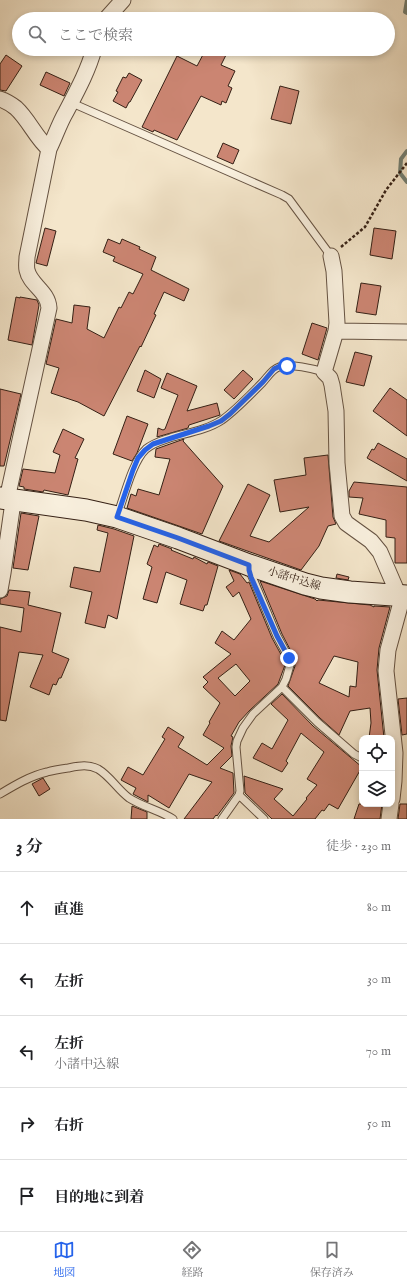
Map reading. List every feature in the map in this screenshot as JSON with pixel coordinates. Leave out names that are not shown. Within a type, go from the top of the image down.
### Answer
[{"type":"main road","name":"小諸中込線","points":[[5,498],[86,510],[117,517],[249,565],[321,588],[403,596]]},
{"type":"street","points":[[112,12],[123,0]]},
{"type":"street","points":[[0,590],[12,509],[5,498],[9,490],[49,308],[49,302],[45,295],[32,280],[27,271],[27,257],[49,149],[66,112],[72,103],[92,56]]},
{"type":"street","points":[[0,99],[18,110],[42,143],[49,149]]},
{"type":"street","points":[[331,256],[334,271],[337,323],[324,372],[330,378],[336,411],[337,463],[342,516],[346,522],[371,541],[380,552],[403,596],[388,650],[386,670],[393,735]]},
{"type":"street","points":[[336,331],[407,332]]},
{"type":"street","points":[[389,819],[391,807]]},
{"type":"lane","points":[[72,103],[289,199],[331,256]]},
{"type":"lane","points":[[117,517],[138,458],[153,444],[221,421],[263,382],[274,369],[280,366],[315,369],[324,372]]},
{"type":"lane","points":[[222,819],[239,795],[240,790],[236,747],[237,741],[243,728],[253,714],[282,688],[290,665],[289,658],[277,636],[251,577],[249,565]]},
{"type":"lane","points":[[282,688],[316,722],[359,756]]},
{"type":"lane","points":[[0,794],[28,779],[47,772],[88,766],[102,772],[129,798],[140,804],[163,812],[173,819]]},
{"type":"lane","points":[[239,795],[264,819]]},
{"type":"path","points":[[331,256],[365,228],[386,190],[407,164]]},
{"type":"building","points":[[6,55],[22,66],[6,91],[0,90],[0,64]]},
{"type":"building","points":[[177,56],[197,66],[202,56],[226,56],[221,65],[235,71],[228,86],[232,88],[226,103],[222,101],[221,105],[201,96],[177,140],[154,130],[153,132],[142,127]]},
{"type":"building","points":[[46,72],[70,83],[64,96],[40,85]]},
{"type":"building","points":[[129,73],[142,80],[126,108],[113,101],[123,77],[126,78]]},
{"type":"building","points":[[280,86],[299,91],[291,124],[271,119]]},
{"type":"building","points":[[223,143],[239,150],[233,164],[217,157]]},
{"type":"building","points":[[45,228],[56,231],[47,266],[36,263]]},
{"type":"building","points":[[374,228],[396,231],[392,259],[370,255]]},
{"type":"building","points":[[108,239],[120,244],[122,239],[140,247],[139,249],[156,257],[151,270],[189,289],[184,301],[164,292],[154,314],[156,315],[141,347],[140,346],[104,416],[78,402],[51,393],[59,368],[46,364],[56,319],[72,323],[74,305],[90,307],[87,329],[104,338],[119,307],[121,308],[129,292],[133,294],[143,274],[113,261],[115,257],[103,252]]},
{"type":"building","points":[[361,283],[381,286],[376,315],[356,312]]},
{"type":"building","points":[[16,297],[37,300],[39,305],[32,345],[8,340]]},
{"type":"building","points":[[312,323],[327,328],[318,360],[302,354]]},
{"type":"building","points":[[355,352],[372,356],[364,386],[346,382]]},
{"type":"building","points":[[145,370],[161,379],[154,398],[137,391]]},
{"type":"building","points":[[243,370],[253,379],[234,399],[224,390]]},
{"type":"building","points":[[167,373],[197,386],[187,411],[217,403],[220,415],[189,425],[188,428],[157,437],[158,428],[163,430],[165,429],[178,395],[161,388]]},
{"type":"building","points":[[390,388],[407,400],[407,436],[373,411]]},
{"type":"building","points":[[0,389],[21,394],[4,466],[0,466]]},
{"type":"building","points":[[127,416],[148,424],[137,453],[132,461],[113,454]]},
{"type":"building","points":[[63,429],[84,439],[75,458],[78,459],[68,495],[44,490],[43,492],[24,489],[24,487],[19,486],[23,469],[55,473],[60,455],[53,452]]},
{"type":"building","points":[[184,439],[183,441],[223,486],[202,534],[127,508],[131,494],[136,496],[138,489],[159,495],[170,459],[155,457],[156,449]]},
{"type":"building","points":[[378,443],[407,459],[407,481],[367,458],[372,449],[374,450]]},
{"type":"building","points":[[328,455],[333,517],[336,524],[328,526],[319,546],[301,570],[219,541],[248,484],[270,495],[250,536],[269,542],[309,507],[280,512],[274,480],[306,475],[304,458]]},
{"type":"building","points":[[354,482],[407,487],[407,563],[395,563],[395,538],[386,537],[386,520],[359,514],[363,498],[349,497],[349,491]]},
{"type":"building","points":[[21,513],[39,516],[28,570],[13,568]]},
{"type":"building","points":[[98,525],[134,536],[117,619],[108,615],[105,628],[85,623],[92,592],[70,587],[74,567],[100,572],[108,533],[97,530]]},
{"type":"building","points":[[159,544],[193,559],[194,557],[207,564],[208,562],[218,566],[207,605],[205,605],[203,611],[180,604],[187,580],[166,572],[157,603],[143,599],[152,567],[147,564],[154,545],[158,547]]},
{"type":"building","points":[[229,570],[240,574],[247,583],[249,582],[285,665],[278,684],[239,722],[231,736],[233,737],[231,746],[232,756],[220,768],[233,773],[234,793],[217,816],[216,815],[213,819],[184,819],[212,782],[189,774],[169,808],[148,795],[148,802],[133,794],[136,788],[121,780],[128,767],[143,775],[165,739],[162,737],[168,727],[184,737],[178,747],[207,765],[224,748],[203,735],[220,703],[203,687],[208,682],[203,677],[231,654],[215,643],[222,631],[234,640],[251,619],[239,592],[233,597],[226,587],[234,581]],"holes":[[[236,664],[250,681],[235,696],[218,678]]]},
{"type":"building","points":[[337,574],[349,577],[348,580],[336,578]]},
{"type":"building","points":[[260,581],[315,599],[317,601],[370,605],[374,607],[390,607],[379,648],[377,670],[384,735],[369,735],[371,723],[370,708],[350,711],[339,735],[288,686],[295,666],[294,657],[282,634]],"holes":[[[334,656],[358,662],[356,687],[350,686],[349,697],[319,683]]]},
{"type":"building","points":[[9,590],[30,592],[28,605],[61,613],[52,652],[69,659],[61,678],[59,678],[56,685],[53,684],[49,695],[30,687],[43,655],[19,652],[6,721],[0,720],[0,627],[21,632],[24,608],[0,604],[0,599],[7,596]]},
{"type":"building","points":[[282,694],[313,726],[359,764],[359,772],[338,809],[329,804],[315,819],[272,819],[245,793],[244,776],[283,789],[274,799],[293,816],[317,785],[307,779],[324,752],[301,733],[286,761],[288,763],[282,772],[253,758],[262,743],[272,749],[288,720],[271,704]]},
{"type":"building","points":[[407,698],[407,734],[402,735],[398,699]]},
{"type":"building","points":[[43,778],[50,789],[39,796],[32,784]]},
{"type":"building","points":[[359,804],[359,807],[382,807],[380,819],[354,819]]},
{"type":"building","points":[[400,804],[407,804],[407,819],[398,819]]},
{"type":"building","points":[[132,806],[147,812],[147,819],[131,819]]},
{"type":"waterway","points":[[407,0],[405,12],[407,13]]},
{"type":"waterway","points":[[407,151],[401,159],[400,173],[407,182]]},
{"type":"route","points":[[287,366],[280,366],[274,369],[263,382],[221,421],[153,444],[145,450],[138,458],[117,517],[249,565],[251,577],[277,636],[289,658]]}]
